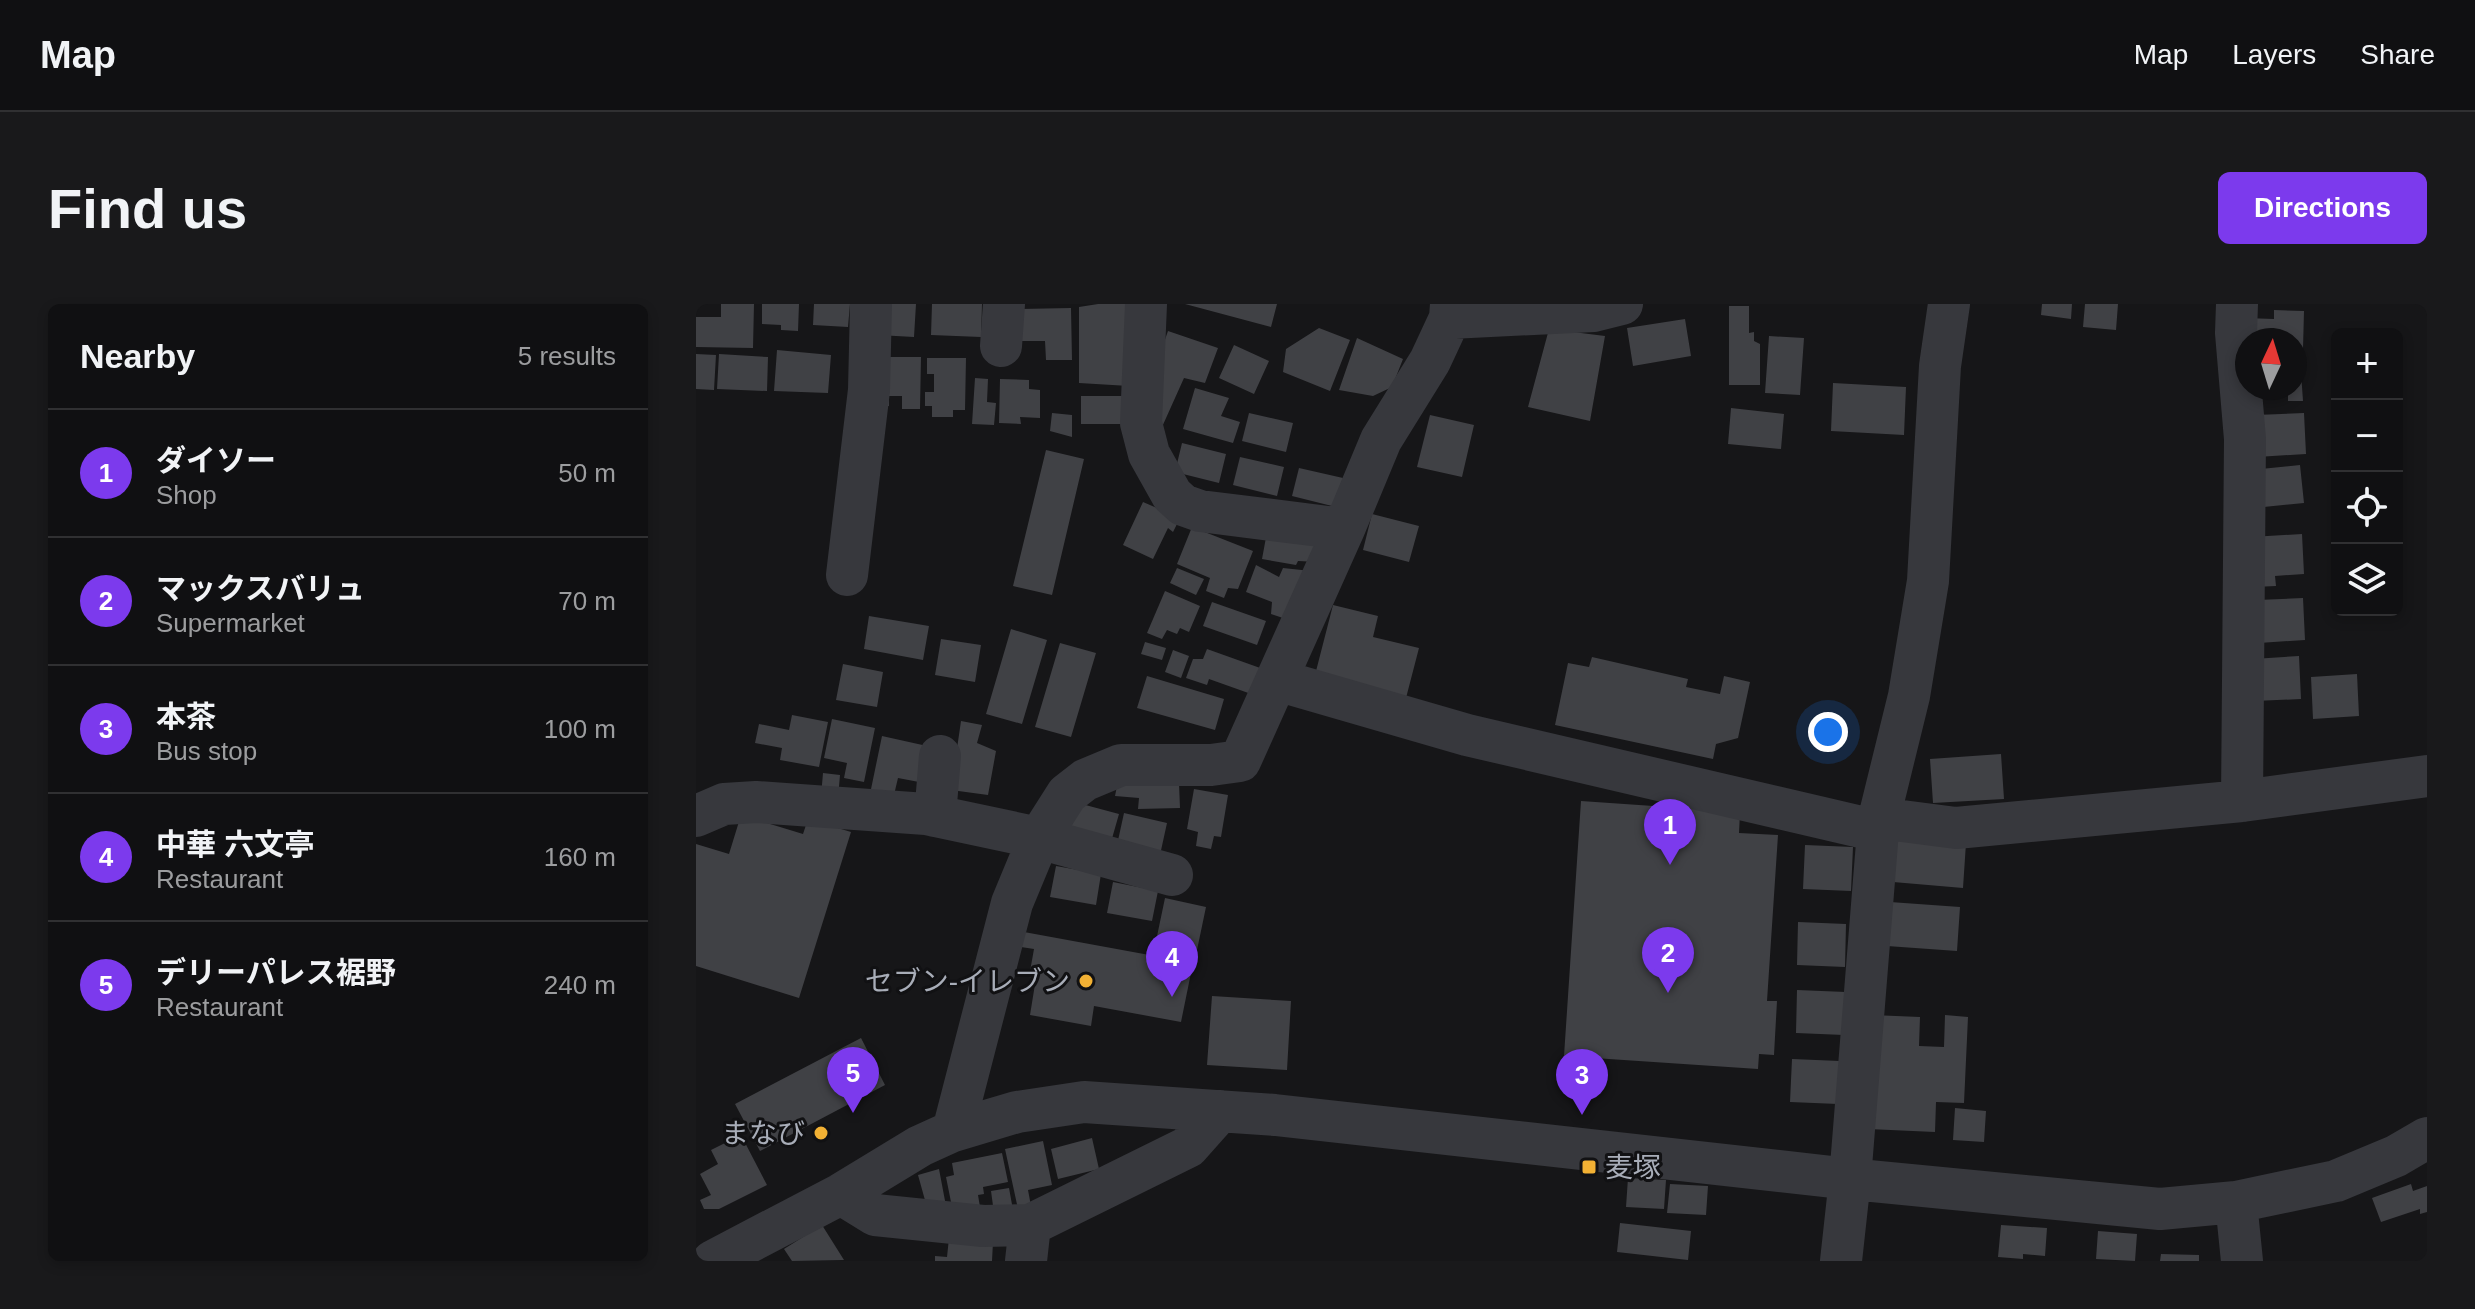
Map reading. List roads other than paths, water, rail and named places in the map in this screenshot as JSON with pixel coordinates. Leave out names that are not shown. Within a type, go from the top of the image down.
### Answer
[{"type":"street","points":[[847,575],[869,390],[871,304]]},
{"type":"street","points":[[1001,346],[1004,304]]},
{"type":"street","points":[[1146,304],[1141,423],[1149,454],[1172,495],[1183,505],[1200,511],[1344,529]]},
{"type":"street","points":[[1841,1261],[1878,824],[1909,696],[1928,581],[1940,366],[1949,304]]},
{"type":"street","points":[[2237,304],[2236,333],[2245,439],[2242,801]]},
{"type":"street","points":[[953,1131],[1012,903],[1039,838],[1067,794],[1085,780],[1121,765],[1211,765],[1240,761],[1381,440],[1430,361],[1450,311],[1596,307]]},
{"type":"street","points":[[1277,680],[1467,735],[1878,824],[1956,828],[2242,801],[2427,776]]},
{"type":"street","points":[[935,816],[940,756]]},
{"type":"street","points":[[696,816],[724,804],[756,802],[935,816],[1039,838],[1172,875]]},
{"type":"street","points":[[713,1261],[841,1194],[920,1146],[953,1131],[1017,1112],[1084,1102],[1275,1115],[1850,1179],[2160,1209],[2236,1202],[2336,1181],[2396,1156],[2427,1138]]},
{"type":"street","points":[[841,1194],[875,1215],[983,1226],[1028,1243],[1188,1147],[1220,1111]]},
{"type":"street","points":[[2236,1202],[2242,1261]]},
{"type":"place","name":"ダイソー","points":[[1670,865]]},
{"type":"place","name":"セブン-イレブン","points":[[1086,981]]},
{"type":"place","name":"マックスバリュ","points":[[1668,993]]},
{"type":"place","name":"中華 六文亭","points":[[1172,997]]},
{"type":"place","name":"デリーパレス裾野","points":[[853,1113]]},
{"type":"place","name":"本茶","points":[[1582,1115]]},
{"type":"place","name":"まなび","points":[[821,1133]]},
{"type":"place","name":"麦塚","points":[[1589,1167]]}]
